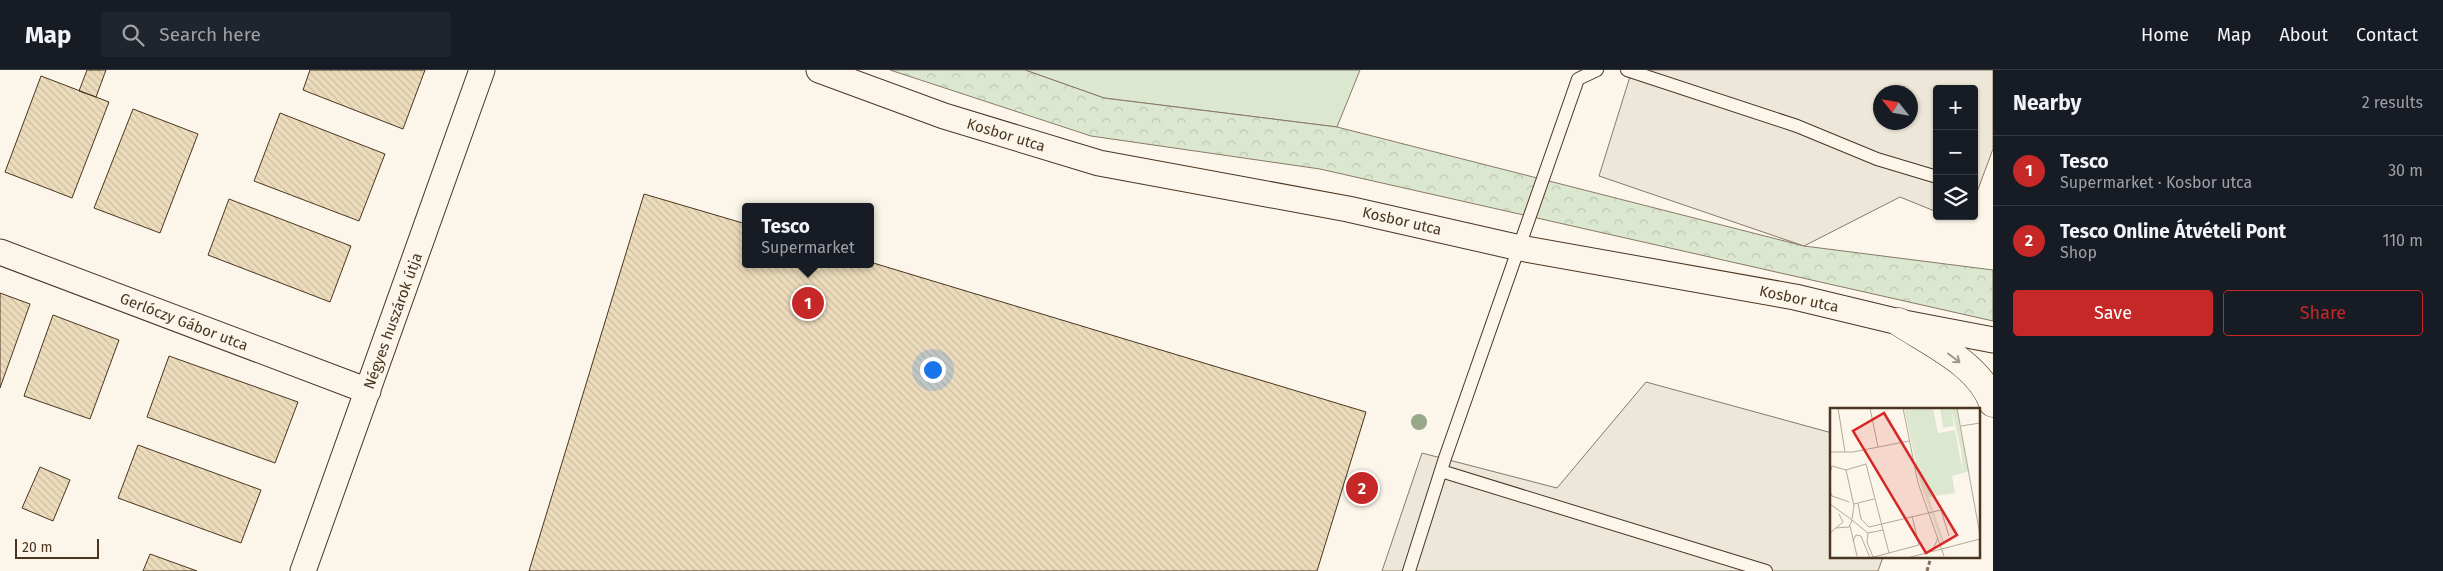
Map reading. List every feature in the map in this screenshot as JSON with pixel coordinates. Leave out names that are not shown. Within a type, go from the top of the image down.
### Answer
[{"type":"main road","points":[[1899,322],[1949,354],[1978,377],[1993,403]]},
{"type":"street","name":"Négyes huszárok útja","points":[[303,571],[482,70]]},
{"type":"street","name":"Kosbor utca","points":[[819,70],[944,116],[1099,163],[1348,209],[1520,248],[1795,297],[1899,322],[1993,340]]},
{"type":"street","name":"Gerlóczy Gábor utca","points":[[0,252],[368,391]]},
{"type":"lane","points":[[1408,571],[1578,79],[1597,70]]},
{"type":"lane","points":[[1626,70],[1797,126],[1877,159],[1933,176]]},
{"type":"lane","points":[[1441,471],[1766,571]]},
{"type":"path","points":[[1927,571],[1931,558]]},
{"type":"green space","points":[[890,70],[1025,70],[1104,98],[1337,127],[1804,246],[1993,270],[1993,321],[1320,169],[1091,136]]},
{"type":"green space","points":[[1025,70],[1360,70],[1337,127],[1104,98]]},
{"type":"shaded area","points":[[1632,70],[1993,70],[1993,149],[1978,189],[1978,85],[1933,85],[1933,210],[1900,197],[1804,246],[1599,176]]},
{"type":"shaded area","points":[[1646,382],[1830,432],[1830,558],[1883,558],[1878,571],[1382,571],[1422,453],[1557,488]]},
{"type":"building","points":[[87,70],[106,70],[96,97],[79,91]]},
{"type":"building","points":[[310,70],[425,70],[403,129],[303,90]]},
{"type":"building","points":[[41,76],[109,102],[72,198],[5,172]]},
{"type":"building","points":[[133,109],[198,134],[160,233],[94,208]]},
{"type":"building","points":[[280,113],[385,154],[359,221],[254,181]]},
{"type":"building","points":[[644,194],[742,223],[742,268],[874,268],[874,263],[1366,412],[1317,571],[529,571]]},
{"type":"building","points":[[229,199],[351,246],[330,302],[208,255]]},
{"type":"building","points":[[0,293],[30,304],[0,388]]},
{"type":"building","points":[[53,315],[119,340],[90,419],[24,396]]},
{"type":"building","points":[[169,356],[298,402],[275,463],[147,417]]},
{"type":"building","points":[[138,445],[261,490],[241,543],[118,498]]},
{"type":"building","points":[[40,467],[70,480],[53,521],[22,508]]},
{"type":"building","points":[[150,554],[197,571],[143,571]]},
{"type":"place","name":"Tesco","points":[[808,303]]},
{"type":"place","name":"Tesco Online Átvételi Pont","points":[[1362,488]]}]
